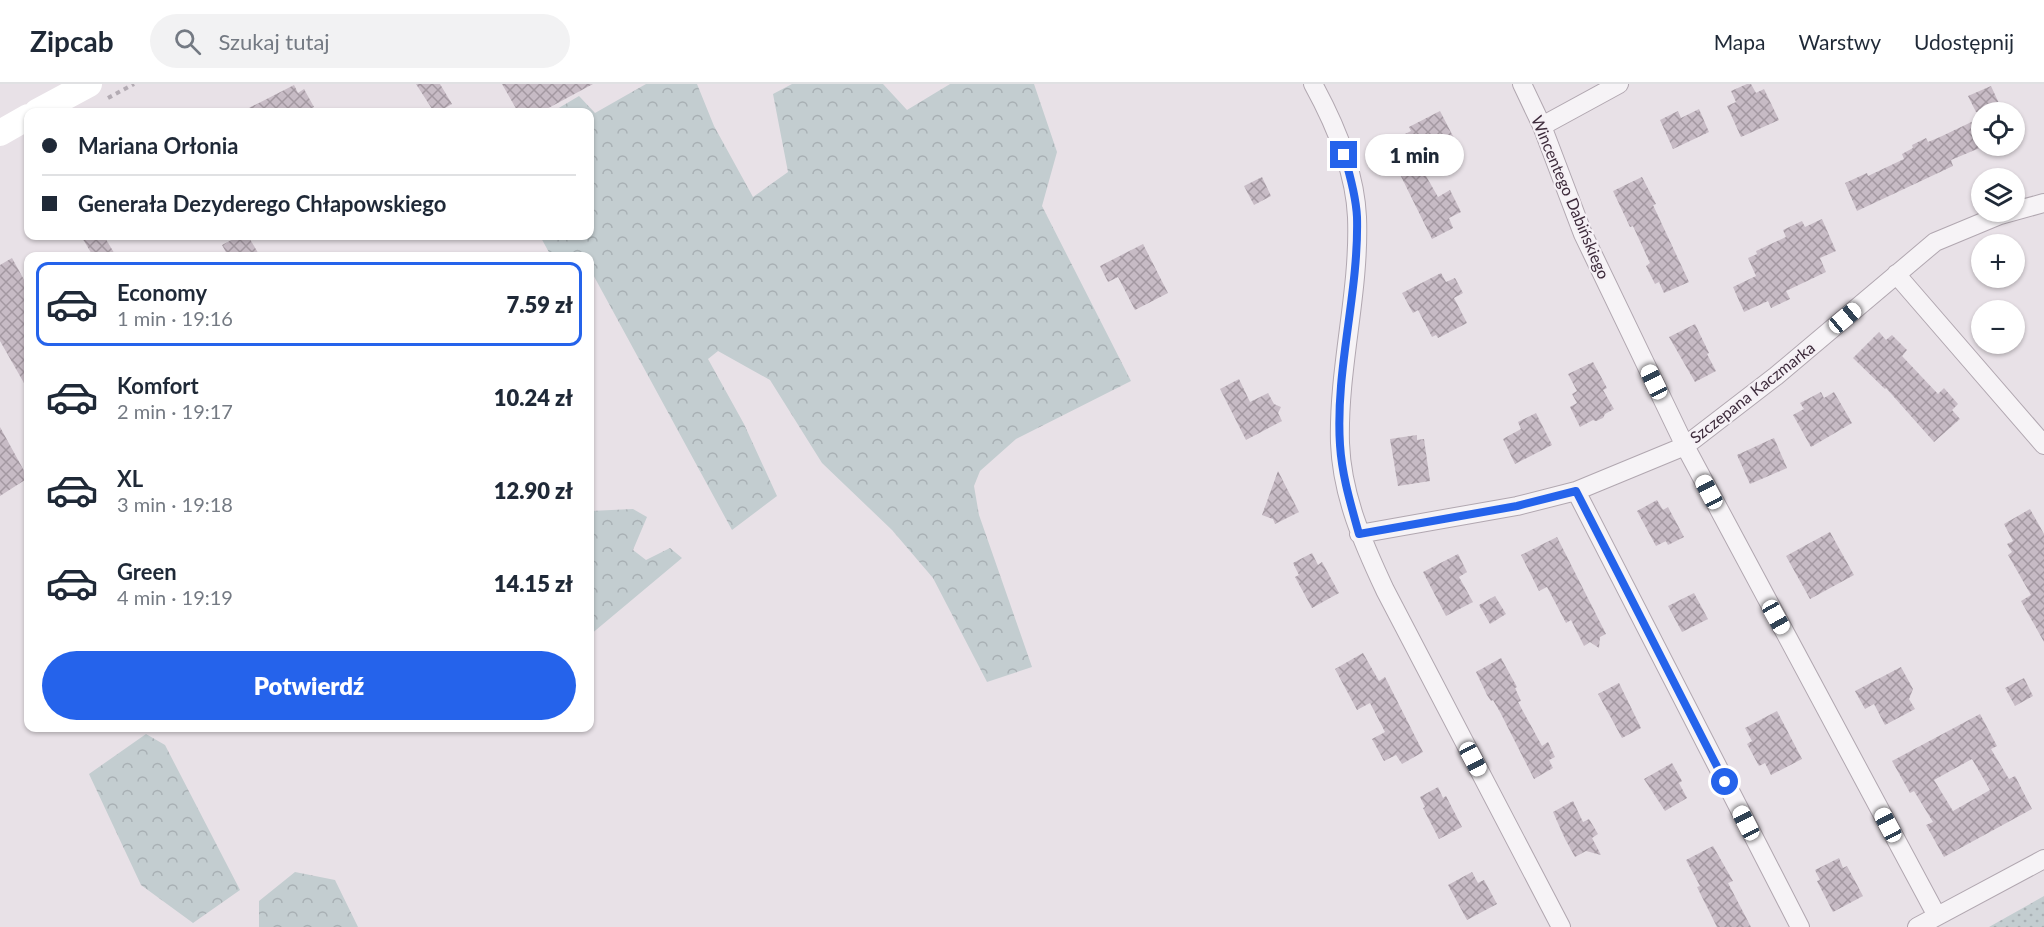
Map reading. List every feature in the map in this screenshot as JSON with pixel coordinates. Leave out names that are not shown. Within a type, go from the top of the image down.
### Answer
[{"type":"street","points":[[44,108],[89,84]]},
{"type":"street","points":[[1313,84],[1338,135],[1350,175],[1357,215],[1356,251],[1341,396],[1340,445],[1347,493],[1359,534],[1384,590],[1561,927]]},
{"type":"street","name":"Wincentego Dabińskiego","points":[[1522,84],[1542,126],[1583,234],[1685,446],[1937,916]]},
{"type":"street","points":[[1542,126],[1619,84]]},
{"type":"street","points":[[0,133],[24,119]]},
{"type":"street","name":"Szczepana Kaczmarka","points":[[1359,534],[1517,506],[1576,491],[1685,446],[1776,376],[1935,242],[2000,215],[2044,203]]},
{"type":"street","points":[[1896,274],[2044,445]]},
{"type":"street","points":[[1576,491],[1800,927]]},
{"type":"street","points":[[1917,927],[2044,859]]},
{"type":"green space","points":[[646,84],[697,84],[714,126],[753,197],[788,172],[773,94],[792,84],[883,84],[907,110],[950,84],[1034,84],[1057,152],[1042,206],[1131,381],[1016,439],[980,471],[974,486],[979,515],[1032,667],[987,682],[933,578],[892,530],[822,463],[770,380],[718,351],[708,359],[744,424],[777,496],[732,530],[594,276],[594,252],[549,252],[542,240],[594,240],[595,113]]},
{"type":"green space","points":[[579,96],[590,108],[559,108]]},
{"type":"green space","points":[[633,509],[647,517],[633,550],[646,560],[670,548],[682,558],[594,632],[594,511]]},
{"type":"green space","points":[[146,734],[165,745],[240,890],[193,923],[141,885],[89,774]]},
{"type":"green space","points":[[295,872],[335,880],[358,927],[259,927],[259,901]]},
{"type":"green space","points":[[2044,896],[2044,927],[1989,927]]},
{"type":"building","points":[[416,84],[440,84],[452,104],[445,108],[431,108]]},
{"type":"building","points":[[502,84],[593,84],[548,108],[516,108]]},
{"type":"building","points":[[1751,84],[1756,93],[1764,89],[1779,120],[1741,137],[1727,106],[1736,102],[1731,91]]},
{"type":"building","points":[[294,85],[298,93],[304,89],[314,107],[312,108],[249,108]]},
{"type":"building","points":[[1991,86],[1998,102],[1971,102],[1968,96]]},
{"type":"building","points":[[1699,109],[1709,132],[1673,149],[1660,120],[1678,111],[1681,118]]},
{"type":"building","points":[[1440,111],[1456,142],[1418,162],[1438,197],[1450,190],[1461,212],[1449,218],[1453,228],[1432,239],[1385,144],[1411,131],[1409,127]]},
{"type":"building","points":[[1971,122],[1971,152],[1951,160],[1953,166],[1857,211],[1845,183],[1867,173],[1868,176],[1904,159],[1902,154],[1913,148],[1912,145],[1926,138],[1928,142]]},
{"type":"building","points":[[1262,177],[1271,196],[1254,205],[1244,186]]},
{"type":"building","points":[[1642,177],[1689,282],[1664,293],[1659,282],[1655,284],[1646,266],[1650,263],[1613,191]]},
{"type":"building","points":[[1822,219],[1836,251],[1820,258],[1826,272],[1786,291],[1790,299],[1771,308],[1768,301],[1744,312],[1733,287],[1756,276],[1748,258],[1757,254],[1756,251],[1786,237],[1783,230],[1802,221],[1805,227]]},
{"type":"building","points":[[83,240],[106,240],[114,252],[91,252]]},
{"type":"building","points":[[231,240],[250,240],[258,252],[226,252],[222,245]]},
{"type":"building","points":[[1143,244],[1168,293],[1135,310],[1118,277],[1108,282],[1100,266]]},
{"type":"building","points":[[12,258],[24,280],[24,383],[0,341],[0,265]]},
{"type":"building","points":[[1441,273],[1446,282],[1455,278],[1463,293],[1454,298],[1467,323],[1438,338],[1436,335],[1432,337],[1418,310],[1413,313],[1402,293]]},
{"type":"building","points":[[1695,324],[1716,371],[1695,382],[1669,337]]},
{"type":"building","points":[[1879,332],[1886,340],[1892,335],[1907,350],[1902,356],[1938,394],[1944,388],[1958,404],[1952,410],[1960,419],[1934,442],[1886,388],[1853,358]]},
{"type":"building","points":[[1593,362],[1607,388],[1603,390],[1614,409],[1605,414],[1603,418],[1580,427],[1570,407],[1577,403],[1572,394],[1577,391],[1568,374]]},
{"type":"building","points":[[1239,379],[1250,402],[1268,393],[1274,404],[1281,407],[1278,413],[1282,421],[1246,440],[1220,389]]},
{"type":"building","points":[[1821,392],[1824,398],[1834,392],[1852,423],[1811,447],[1793,415],[1804,409],[1800,403]]},
{"type":"building","points":[[1536,413],[1552,445],[1515,464],[1503,439],[1521,429],[1518,422]]},
{"type":"building","points":[[0,427],[24,471],[24,481],[0,496]]},
{"type":"building","points":[[1417,435],[1417,440],[1424,439],[1430,481],[1398,486],[1390,439]]},
{"type":"building","points":[[1774,438],[1787,468],[1750,484],[1737,455]]},
{"type":"building","points":[[1278,471],[1299,512],[1275,524],[1273,519],[1262,515]]},
{"type":"building","points":[[1657,500],[1663,510],[1668,507],[1684,537],[1668,545],[1666,541],[1656,546],[1637,511]]},
{"type":"building","points":[[2030,509],[2044,534],[2044,642],[2021,601],[2031,595],[2008,555],[2012,552],[2007,544],[2013,541],[2004,524]]},
{"type":"building","points":[[1830,532],[1854,575],[1810,599],[1786,556]]},
{"type":"building","points":[[1557,537],[1606,634],[1600,637],[1599,648],[1590,642],[1584,646],[1571,620],[1566,623],[1547,587],[1539,591],[1521,555]]},
{"type":"building","points":[[1312,553],[1318,565],[1322,562],[1339,593],[1312,608],[1295,577],[1299,575],[1293,563]]},
{"type":"building","points":[[1458,554],[1467,572],[1459,577],[1473,602],[1446,616],[1423,572]]},
{"type":"building","points":[[1694,593],[1708,619],[1682,632],[1668,606]]},
{"type":"building","points":[[1495,596],[1506,614],[1490,624],[1479,605]]},
{"type":"building","points":[[1363,653],[1379,681],[1385,677],[1423,752],[1402,764],[1396,755],[1384,761],[1372,739],[1385,732],[1370,703],[1357,710],[1335,669]]},
{"type":"building","points":[[1501,658],[1517,687],[1515,688],[1521,701],[1518,702],[1542,746],[1548,742],[1555,757],[1549,760],[1553,768],[1534,779],[1500,712],[1487,695],[1476,672]]},
{"type":"building","points":[[1901,667],[1913,689],[1909,699],[1915,709],[1885,725],[1874,704],[1865,709],[1855,691]]},
{"type":"building","points":[[2024,678],[2033,696],[2015,706],[2005,688]]},
{"type":"building","points":[[1619,683],[1641,728],[1622,738],[1598,694]]},
{"type":"building","points":[[1777,711],[1802,759],[1771,775],[1765,763],[1759,766],[1747,744],[1752,741],[1745,728]]},
{"type":"building","points":[[1980,714],[1997,746],[1991,749],[2009,779],[2015,776],[2032,809],[1944,857],[1926,825],[1933,822],[1914,791],[1910,793],[1892,761]],"holes":[[[1972,759],[1990,790],[1953,811],[1934,780]]]},
{"type":"building","points":[[1672,763],[1682,781],[1679,783],[1687,798],[1665,811],[1644,779]]},
{"type":"building","points":[[1438,787],[1443,798],[1446,796],[1462,827],[1439,839],[1423,808],[1425,807],[1420,797]]},
{"type":"building","points":[[1573,801],[1583,822],[1589,819],[1598,834],[1592,838],[1601,855],[1586,851],[1575,857],[1565,839],[1553,812]]},
{"type":"building","points":[[1713,846],[1733,881],[1728,883],[1751,927],[1717,927],[1697,887],[1700,886],[1686,860]]},
{"type":"building","points":[[1839,858],[1843,868],[1847,866],[1863,896],[1833,912],[1817,881],[1820,880],[1815,870]]},
{"type":"building","points":[[1472,872],[1478,883],[1484,880],[1497,904],[1467,920],[1448,885]]},
{"type":"route","points":[[1344,155],[1357,215],[1356,251],[1341,396],[1340,445],[1347,493],[1359,534],[1517,506],[1576,491],[1725,782]]}]
